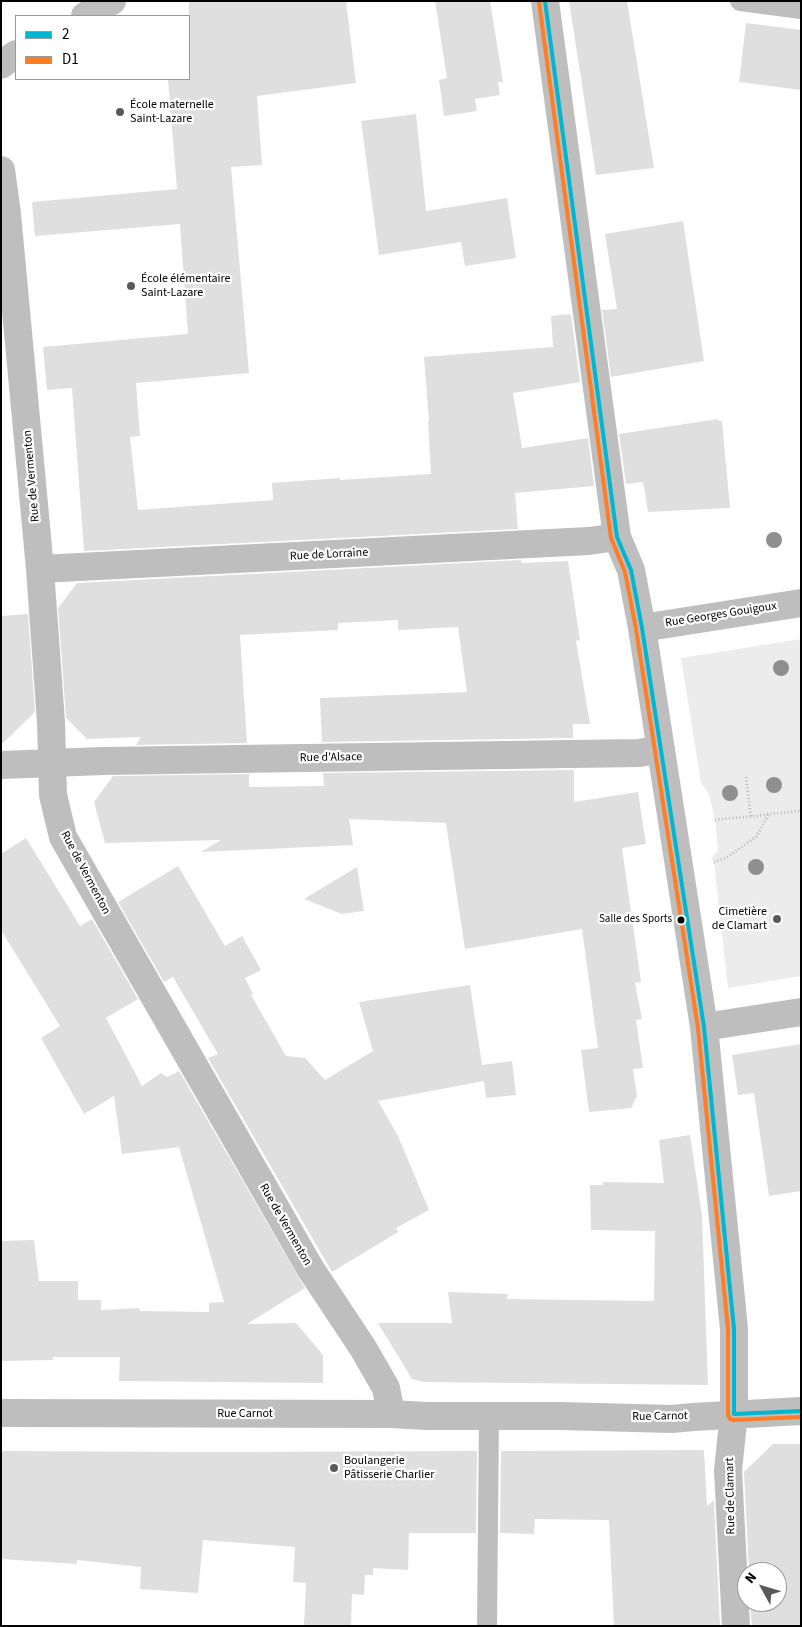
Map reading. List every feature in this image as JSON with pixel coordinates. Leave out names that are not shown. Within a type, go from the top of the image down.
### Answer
[{"type":"street","points":[[86,15],[112,1]]},
{"type":"street","name":"Rue de Clamart","points":[[545,1],[617,537],[632,570],[704,1027],[734,1329],[734,1414],[728,1470],[736,1626]]},
{"type":"street","points":[[1,65],[15,55]]},
{"type":"street","name":"Rue de Vermenton","points":[[1,170],[8,224],[40,570],[53,762],[53,795],[63,837],[310,1268],[363,1348],[386,1388],[391,1414]]},
{"type":"street","name":"Rue de Lorraine","points":[[40,570],[569,542],[617,537]]},
{"type":"street","name":"Rue Georges Gouigoux","points":[[642,628],[801,603]]},
{"type":"street","name":"Rue d'Alsace","points":[[1,765],[53,762],[639,753],[661,750]]},
{"type":"street","points":[[704,1027],[801,1012]]},
{"type":"street","name":"Rue Carnot","points":[[1,1413],[391,1414],[672,1419],[801,1411]]},
{"type":"lane","points":[[740,1],[801,10]]},
{"type":"lane","points":[[487,1626],[489,1417]]},
{"type":"path","points":[[746,777],[751,818]]},
{"type":"path","points":[[715,820],[751,818],[801,810]]},
{"type":"path","points":[[714,862],[726,858],[756,837],[769,814]]},
{"type":"shaded area","points":[[801,639],[801,976],[728,988],[714,862],[711,858],[718,851],[715,820],[709,794],[701,783],[681,658]]},
{"type":"building","points":[[189,1],[346,1],[356,83],[257,96],[262,165],[231,167],[249,373],[136,383],[140,436],[130,437],[138,510],[273,500],[272,483],[431,474],[424,357],[553,347],[551,316],[571,314],[580,382],[513,393],[522,448],[588,438],[594,486],[515,493],[518,529],[84,551],[72,388],[47,390],[43,347],[188,334],[180,224],[35,236],[32,202],[177,189],[168,80],[190,80]]},
{"type":"building","points":[[435,1],[490,1],[503,82],[498,82],[500,95],[475,99],[477,111],[444,116],[439,80],[447,78]]},
{"type":"building","points":[[569,1],[627,1],[654,168],[596,175]]},
{"type":"building","points":[[746,23],[801,30],[801,90],[739,82]]},
{"type":"building","points":[[416,114],[426,211],[507,198],[516,258],[465,266],[461,242],[379,255],[361,121]]},
{"type":"building","points":[[683,221],[704,361],[611,377],[602,310],[617,309],[605,234]]},
{"type":"building","points":[[718,419],[722,421],[730,508],[648,512],[643,482],[626,484],[619,434]]},
{"type":"building","points":[[521,560],[521,563],[568,561],[580,640],[576,641],[590,724],[573,724],[573,738],[322,742],[320,698],[467,692],[458,627],[398,630],[398,620],[338,623],[338,630],[240,635],[247,743],[136,745],[141,737],[87,739],[66,718],[58,608],[77,583]]},
{"type":"building","points":[[28,614],[35,712],[1,745],[1,616]]},
{"type":"building","points":[[574,770],[574,802],[638,792],[646,844],[622,848],[641,982],[635,983],[642,1019],[636,1020],[643,1068],[633,1069],[637,1096],[631,1108],[589,1112],[581,1050],[598,1048],[582,929],[465,949],[446,823],[349,819],[353,845],[201,852],[221,840],[105,843],[94,802],[113,776],[249,774],[249,787],[324,786],[323,773]]},
{"type":"building","points":[[26,838],[80,926],[92,919],[138,999],[106,1018],[142,1086],[161,1073],[167,1077],[179,1071],[305,1288],[247,1324],[296,1323],[323,1355],[323,1383],[119,1381],[120,1357],[53,1357],[53,1360],[1,1361],[1,1241],[34,1240],[39,1281],[78,1281],[78,1300],[101,1300],[101,1310],[139,1308],[140,1311],[209,1312],[209,1303],[224,1302],[179,1147],[122,1154],[114,1096],[84,1114],[41,1038],[60,1026],[1,930],[1,854]]},
{"type":"building","points":[[178,866],[225,946],[242,936],[261,970],[245,978],[253,994],[251,995],[286,1056],[305,1058],[325,1080],[373,1051],[359,1002],[470,985],[482,1065],[512,1061],[516,1095],[486,1098],[484,1081],[378,1101],[398,1136],[429,1210],[396,1228],[398,1232],[332,1272],[208,1058],[218,1054],[173,977],[164,982],[118,902]]},
{"type":"building","points":[[357,867],[364,911],[342,914],[304,899]]},
{"type":"building","points":[[801,1044],[801,1191],[769,1196],[754,1093],[738,1095],[732,1055]]},
{"type":"building","points":[[690,1135],[702,1215],[708,1385],[423,1382],[412,1379],[378,1323],[452,1323],[448,1292],[508,1294],[507,1299],[654,1301],[655,1231],[591,1230],[590,1185],[603,1185],[603,1182],[664,1183],[659,1140]]},
{"type":"building","points":[[773,1444],[801,1444],[801,1626],[752,1626],[751,1612],[787,1612],[787,1562],[748,1562],[744,1472]]},
{"type":"building","points":[[704,1450],[707,1506],[714,1500],[720,1626],[614,1626],[609,1520],[535,1519],[534,1534],[500,1533],[501,1451]]},
{"type":"building","points":[[1,1451],[477,1451],[476,1533],[409,1533],[408,1570],[373,1568],[373,1575],[365,1575],[364,1595],[352,1594],[351,1626],[304,1626],[306,1583],[293,1582],[295,1547],[203,1540],[198,1593],[140,1589],[141,1567],[77,1560],[77,1564],[1,1559]]},
{"type":"transit line","name":"2","points":[[545,1],[617,537],[631,570],[642,628],[704,1027],[734,1329],[734,1414]]},
{"type":"transit line","name":"D1","points":[[539,2],[611,538],[625,572],[636,629],[698,1028],[728,1329],[728,1415],[730,1419],[734,1420],[801,1417]]},
{"type":"transit line","name":"2","points":[[734,1414],[801,1411]]},
{"type":"place","name":"École maternelle Saint-Lazare","points":[[120,112]]},
{"type":"place","name":"École élémentaire Saint-Lazare","points":[[131,286]]},
{"type":"place","name":"Cimetière de Clamart","points":[[777,919]]},
{"type":"place","name":"Salle des Sports","points":[[681,920]]},
{"type":"place","name":"Boulangerie Pâtisserie Charlier","points":[[334,1468]]}]
